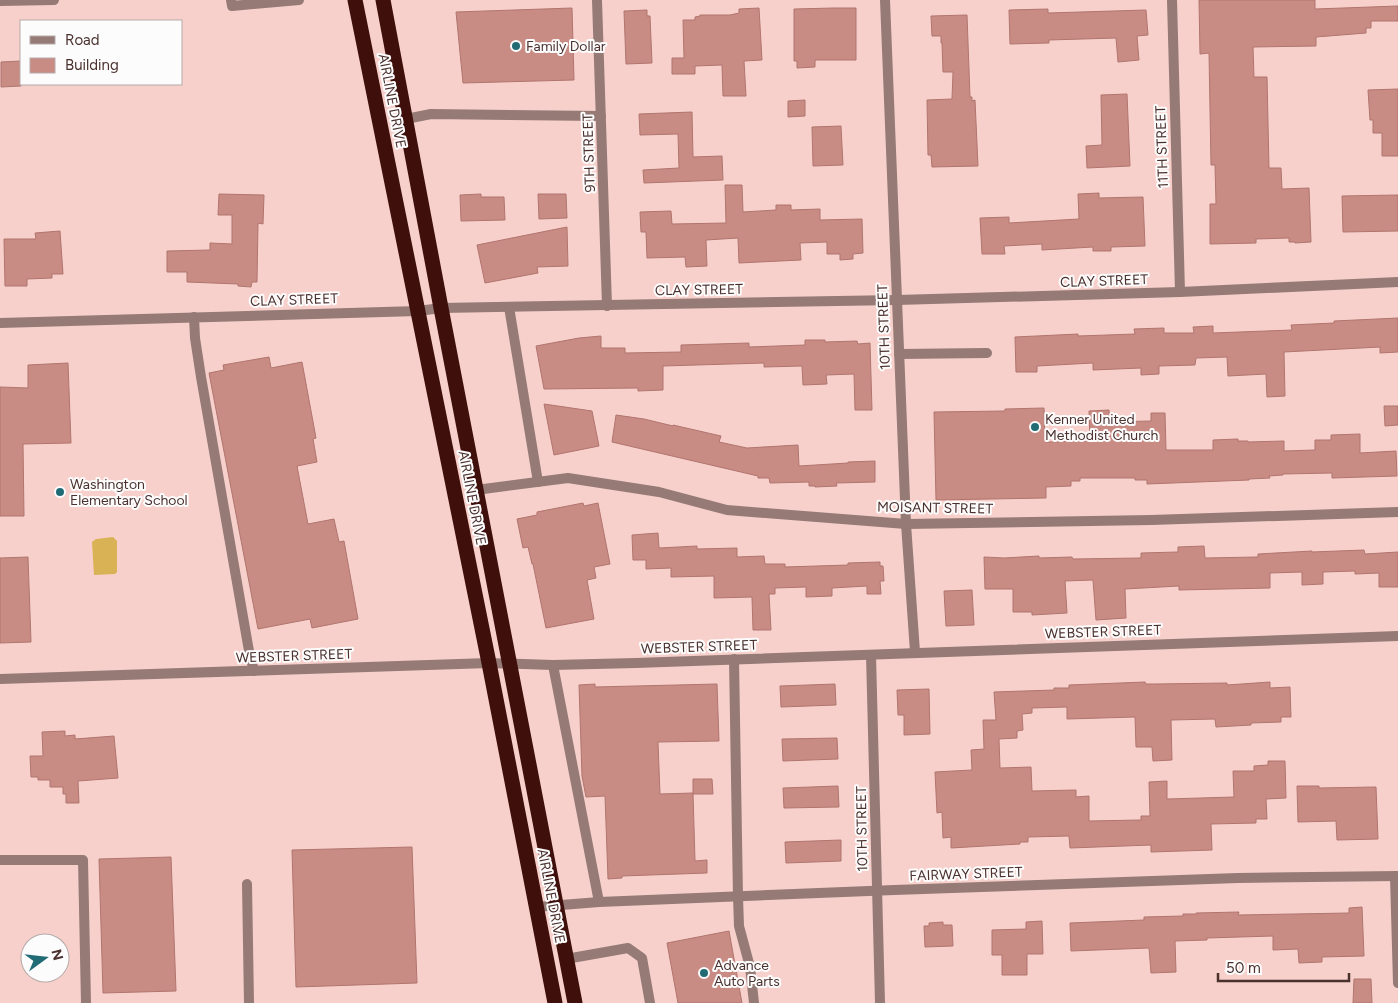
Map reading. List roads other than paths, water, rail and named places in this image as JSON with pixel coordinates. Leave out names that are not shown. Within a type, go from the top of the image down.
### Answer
[{"type":"highway","name":"AIRLINE DRIVE","points":[[355,0],[489,663],[555,1003]]},
{"type":"highway","name":"AIRLINE DRIVE","points":[[383,0],[575,1003]]},
{"type":"street","points":[[0,1],[54,0]]},
{"type":"street","points":[[231,0],[232,6],[299,0]]},
{"type":"street","name":"9TH STREET","points":[[597,0],[607,306]]},
{"type":"street","name":"10TH STREET","points":[[885,0],[906,524],[915,652]]},
{"type":"street","name":"11TH STREET","points":[[1172,0],[1180,292]]},
{"type":"street","points":[[406,119],[431,114],[601,116]]},
{"type":"street","name":"CLAY STREET","points":[[0,323],[418,311],[441,308],[896,300],[1180,292],[1398,282]]},
{"type":"street","points":[[508,307],[538,482]]},
{"type":"street","points":[[194,317],[201,377],[254,671]]},
{"type":"street","points":[[899,354],[987,353]]},
{"type":"street","name":"MOISANT STREET","points":[[476,490],[568,478],[659,492],[727,510],[906,524],[1152,520],[1398,512]]},
{"type":"street","name":"WEBSTER STREET","points":[[0,679],[489,663],[552,664],[871,655],[1398,636]]},
{"type":"street","name":"10TH STREET","points":[[871,655],[880,1003]]},
{"type":"street","points":[[734,659],[739,926],[750,967],[754,1003]]},
{"type":"street","points":[[552,664],[599,902]]},
{"type":"street","points":[[0,860],[83,860],[86,1003]]},
{"type":"street","points":[[1396,876],[1398,983]]},
{"type":"street","name":"FAIRWAY STREET","points":[[536,907],[599,902],[877,891],[1238,878],[1396,876]]},
{"type":"street","points":[[247,884],[249,1003]]},
{"type":"street","points":[[566,958],[628,948],[642,958],[650,1003]]},
{"type":"place","name":"Family Dollar","points":[[516,46]]},
{"type":"place","name":"Kenner United Methodist Church","points":[[1035,427]]},
{"type":"place","name":"Washington Elementary School","points":[[60,492]]},
{"type":"place","name":"Advance Auto Parts","points":[[704,973]]}]
